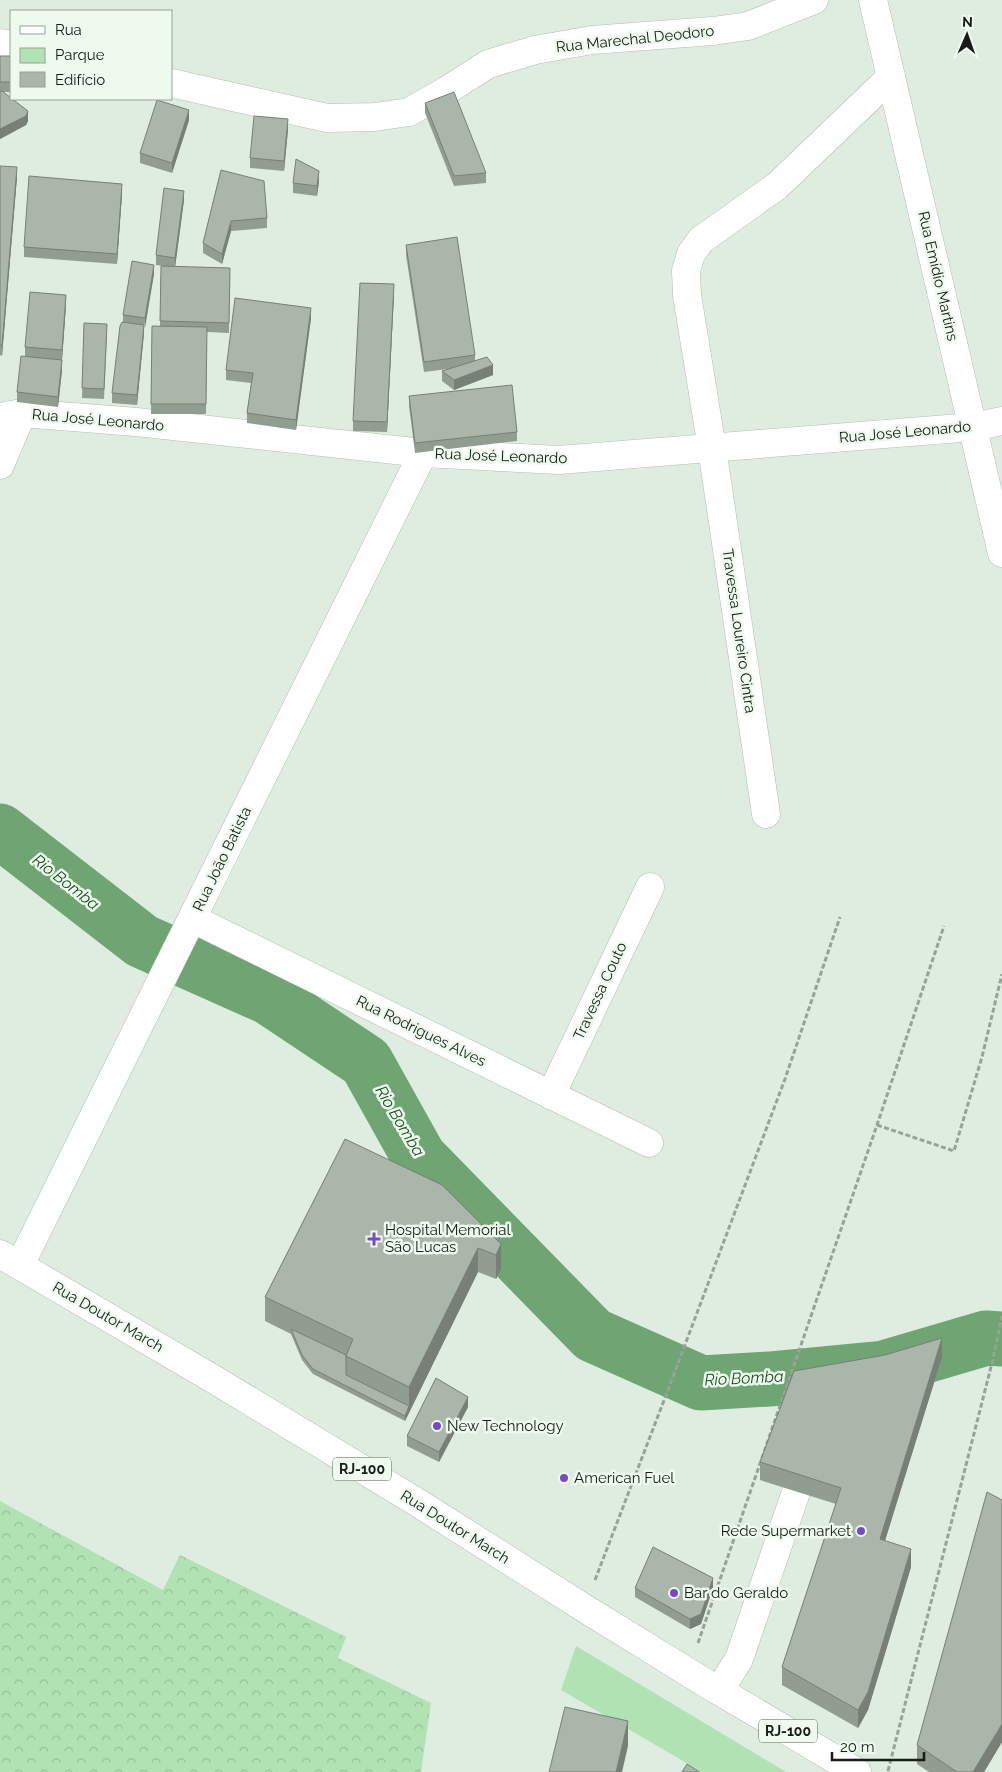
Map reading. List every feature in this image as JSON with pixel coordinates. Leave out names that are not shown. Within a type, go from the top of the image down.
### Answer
[{"type":"street","name":"Rua Marechal Deodoro","points":[[172,83],[327,118],[375,117],[409,112],[488,64],[535,50],[592,40],[713,31],[748,26],[814,0]]},
{"type":"street","name":"Rua Emídio Martins","points":[[873,0],[1002,553]]},
{"type":"street","name":"Travessa Loureiro Cintra","points":[[766,814],[712,448],[687,295],[686,271],[691,254],[701,240],[777,186],[891,77]]},
{"type":"street","name":"Rua José Leonardo","points":[[11,415],[136,422],[423,453],[559,460],[973,427],[1002,421]]},
{"type":"street","points":[[0,465],[11,415]]},
{"type":"street","name":"Rua João Batista","points":[[10,1260],[193,919],[423,453]]},
{"type":"street","name":"Travessa Couto","points":[[551,1095],[650,887]]},
{"type":"street","name":"Rua Rodrigues Alves","points":[[193,919],[649,1143]]},
{"type":"street","name":"Rua Doutor March","points":[[10,1260],[215,1380],[415,1501],[688,1672],[856,1772]]},
{"type":"street","points":[[719,1691],[739,1659],[796,1492]]},
{"type":"path","points":[[584,1608],[785,1079],[840,917]]},
{"type":"path","points":[[688,1672],[944,926]]},
{"type":"path","points":[[877,1125],[954,1151],[982,1057],[1002,974]]},
{"type":"path","points":[[888,1772],[992,1363],[1002,1316]]},
{"type":"green space","points":[[0,1501],[163,1590],[180,1555],[346,1637],[338,1658],[431,1703],[421,1772],[0,1772]]},
{"type":"green space","points":[[576,1646],[786,1772],[702,1772],[561,1690]]},
{"type":"building","points":[[0,56],[10,56],[10,82],[0,82]]},
{"type":"building","points":[[0,91],[2,91],[10,97],[10,100],[14,100],[28,111],[26,116],[0,129]]},
{"type":"building","points":[[454,92],[486,173],[454,176],[425,103]]},
{"type":"building","points":[[157,100],[189,110],[172,163],[140,153]]},
{"type":"building","points":[[254,116],[288,119],[284,161],[250,158]]},
{"type":"building","points":[[296,159],[319,171],[317,186],[293,183]]},
{"type":"building","points":[[0,166],[17,167],[2,346],[0,345]]},
{"type":"building","points":[[221,170],[264,181],[267,218],[231,221],[222,254],[203,243]]},
{"type":"building","points":[[29,176],[122,184],[117,254],[24,247]]},
{"type":"building","points":[[164,188],[184,191],[175,258],[156,255]]},
{"type":"building","points":[[457,237],[475,355],[424,362],[406,245]]},
{"type":"building","points":[[132,261],[154,265],[145,318],[123,315]]},
{"type":"building","points":[[161,266],[230,268],[229,323],[160,321]]},
{"type":"building","points":[[360,283],[394,284],[387,422],[353,421]]},
{"type":"building","points":[[30,292],[66,295],[62,350],[25,347]]},
{"type":"building","points":[[235,298],[311,308],[296,420],[247,413],[253,373],[226,370]]},
{"type":"building","points":[[122,322],[144,325],[137,395],[112,393]]},
{"type":"building","points":[[84,323],[107,324],[104,389],[82,388]]},
{"type":"building","points":[[152,326],[207,327],[206,404],[151,404]]},
{"type":"building","points":[[21,356],[62,360],[58,397],[17,392]]},
{"type":"building","points":[[487,357],[493,365],[454,380],[442,371]]},
{"type":"building","points":[[512,385],[517,432],[415,443],[409,396]]},
{"type":"building","name":"Hospital Memorial São Lucas","points":[[345,1139],[442,1185],[501,1244],[496,1255],[478,1248],[409,1387],[346,1356],[353,1339],[265,1297]]},
{"type":"building","points":[[291,1329],[346,1355],[346,1375],[409,1406],[405,1416],[313,1369],[302,1355]]},
{"type":"building","name":"Rede Supermarket","points":[[942,1338],[880,1539],[911,1549],[868,1692],[858,1710],[782,1667],[841,1488],[760,1462],[794,1371],[885,1355]]},
{"type":"building","name":"New Technology","points":[[436,1378],[468,1397],[439,1452],[407,1436]]},
{"type":"building","points":[[987,1492],[1002,1500],[1002,1724],[973,1772],[957,1772],[917,1745]]},
{"type":"building","name":"Bar do Geraldo","points":[[653,1547],[713,1578],[701,1614],[690,1619],[635,1588]]},
{"type":"building","points":[[565,1707],[628,1721],[616,1772],[549,1772]]},
{"type":"building","points":[[687,1764],[700,1772],[682,1772]]},
{"type":"waterway","name":"Rio Bomba","points":[[0,831],[142,941],[270,998],[366,1062],[419,1157],[593,1335],[701,1383],[769,1379],[884,1368],[986,1338],[1002,1339]]},
{"type":"place","name":"Hospital Memorial São Lucas","points":[[374,1239]]},
{"type":"place","name":"New Technology","points":[[437,1426]]},
{"type":"place","name":"American Fuel","points":[[564,1478]]},
{"type":"place","name":"Rede Supermarket","points":[[861,1531]]},
{"type":"place","name":"Bar do Geraldo","points":[[674,1593]]}]
